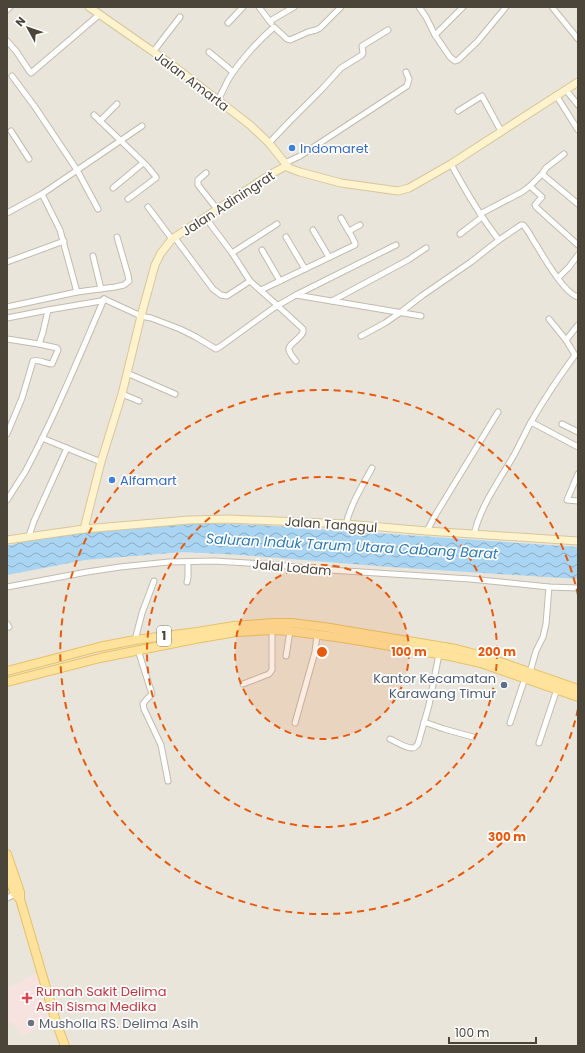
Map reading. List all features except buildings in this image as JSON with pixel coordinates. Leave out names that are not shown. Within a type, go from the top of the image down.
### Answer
[{"type":"main road","name":"1","points":[[7,671],[99,647],[135,640],[234,626],[291,623],[324,627],[408,644],[439,654],[528,675]]},
{"type":"main road","name":"1","points":[[7,682],[100,658],[138,650],[236,632],[272,630],[456,649],[483,656],[541,680],[578,689]]},
{"type":"main road","name":"1","points":[[541,680],[557,689],[578,697]]},
{"type":"main road","points":[[7,854],[15,896]]},
{"type":"main road","points":[[7,872],[65,1046]]},
{"type":"street","points":[[7,10],[10,7]]},
{"type":"street","name":"Jalan Amarta","points":[[89,7],[181,71],[250,125],[269,143],[286,164]]},
{"type":"street","points":[[228,23],[243,7]]},
{"type":"street","points":[[259,7],[274,27],[290,40],[320,28],[341,7]]},
{"type":"street","points":[[270,21],[294,7]]},
{"type":"street","points":[[419,7],[450,57],[454,60],[458,60],[477,42],[506,7]]},
{"type":"street","points":[[436,35],[464,7]]},
{"type":"street","points":[[552,7],[578,39]]},
{"type":"street","points":[[7,41],[32,73],[100,14]]},
{"type":"street","points":[[153,52],[180,17]]},
{"type":"street","points":[[218,100],[233,72],[257,43],[274,27]]},
{"type":"street","points":[[269,143],[342,68],[362,55],[362,46],[388,30]]},
{"type":"street","points":[[209,52],[233,72]]},
{"type":"street","points":[[286,164],[407,86],[409,79],[406,72]]},
{"type":"street","points":[[12,76],[35,107],[77,170],[98,209]]},
{"type":"street","name":"Jalan Adiningrat","points":[[84,529],[101,462],[122,394],[141,316],[158,257],[174,239],[286,164],[293,170],[341,183],[398,191],[409,188],[450,164],[578,82]]},
{"type":"street","points":[[566,90],[578,105]]},
{"type":"street","points":[[556,95],[578,130]]},
{"type":"street","points":[[458,111],[482,96],[501,130]]},
{"type":"street","points":[[100,121],[117,104]]},
{"type":"street","points":[[94,115],[147,166],[156,177],[128,199]]},
{"type":"street","points":[[7,213],[42,194],[142,126]]},
{"type":"street","points":[[11,131],[29,159]]},
{"type":"street","points":[[460,234],[481,216],[530,186],[546,168],[564,154]]},
{"type":"street","points":[[113,188],[143,163]]},
{"type":"street","points":[[450,164],[481,216],[499,240]]},
{"type":"street","points":[[206,173],[198,180],[198,184],[217,209]]},
{"type":"street","points":[[542,174],[578,204]]},
{"type":"street","points":[[530,186],[542,197],[535,205],[536,207],[578,244]]},
{"type":"street","points":[[42,194],[60,230],[78,292]]},
{"type":"street","points":[[148,206],[213,289],[221,296],[227,296],[250,281]]},
{"type":"street","points":[[205,218],[232,253],[250,281],[303,331],[288,350],[296,361]]},
{"type":"street","points":[[261,290],[355,245],[356,243],[341,218]]},
{"type":"street","points":[[232,253],[277,224]]},
{"type":"street","points":[[349,232],[360,225]]},
{"type":"street","points":[[361,336],[401,312],[423,294],[471,262],[521,225],[523,225],[528,231],[558,278],[570,293],[578,297]]},
{"type":"street","points":[[313,230],[329,257]]},
{"type":"street","points":[[7,307],[78,292],[124,285],[129,281],[117,237]]},
{"type":"street","points":[[286,238],[305,269]]},
{"type":"street","points":[[7,262],[64,241]]},
{"type":"street","points":[[7,318],[101,301],[104,299],[141,316],[151,318],[196,336],[217,349],[277,305],[396,245]]},
{"type":"street","points":[[332,301],[394,268],[426,248]]},
{"type":"street","points":[[262,250],[280,281]]},
{"type":"street","points":[[558,278],[578,255]]},
{"type":"street","points":[[93,256],[101,289]]},
{"type":"street","points":[[296,295],[421,316]]},
{"type":"street","points":[[7,500],[24,473],[42,438],[69,382],[104,299]]},
{"type":"street","points":[[39,344],[48,310]]},
{"type":"street","points":[[474,534],[479,516],[486,501],[531,422],[554,384],[576,356],[566,340],[549,319]]},
{"type":"street","points":[[566,340],[578,325]]},
{"type":"street","points":[[7,339],[39,344],[57,348],[58,350],[52,364],[35,360],[33,361],[22,398],[7,434]]},
{"type":"street","points":[[127,373],[175,394]]},
{"type":"street","points":[[122,394],[139,401]]},
{"type":"street","points":[[427,531],[498,412]]},
{"type":"street","points":[[531,422],[578,447]]},
{"type":"street","points":[[562,424],[578,432]]},
{"type":"street","points":[[42,438],[101,462]]},
{"type":"street","points":[[29,536],[34,521],[67,448]]},
{"type":"street","points":[[346,524],[349,512],[360,488],[372,468]]},
{"type":"street","points":[[578,474],[567,500],[578,501]]},
{"type":"street","name":"Jalan Tanggul","points":[[7,540],[84,529],[189,520],[229,519],[346,524],[578,541]]},
{"type":"street","name":"Jalal Lodam","points":[[7,587],[120,567],[169,562],[214,561],[578,588]]},
{"type":"street","points":[[187,582],[188,562]]},
{"type":"street","points":[[135,640],[142,613],[154,581]]},
{"type":"street","points":[[510,723],[536,651],[543,637],[546,624],[549,587]]},
{"type":"street","points":[[243,684],[269,674],[272,670],[272,630]]},
{"type":"street","points":[[286,656],[290,631]]},
{"type":"street","points":[[295,723],[315,652],[317,635]]},
{"type":"street","points":[[138,650],[152,694],[143,704],[161,745],[168,781]]},
{"type":"street","points":[[390,739],[408,747],[414,748],[418,744],[429,705],[439,654]]},
{"type":"street","points":[[539,743],[557,689]]},
{"type":"street","points":[[424,722],[473,737]]},
{"type":"shaded area","points":[[7,7],[578,7],[578,1046],[7,1046]]},
{"type":"shaded area","name":"Rumah Sakit Delima Asih Sisma Medika","points":[[39,972],[52,1019],[23,1037],[11,1021],[7,1024],[7,989]]},
{"type":"water","name":"Saluran Induk Tarum Utara Cabang Barat","points":[[191,523],[259,525],[578,547],[578,579],[183,552],[85,560],[7,575],[7,546],[30,540],[85,531]]},
{"type":"place","name":"Indomaret","points":[[292,148]]},
{"type":"place","name":"Alfamart","points":[[112,480]]},
{"type":"place","name":"Kantor Kecamatan Karawang Timur","points":[[504,685]]},
{"type":"place","name":"Rumah Sakit Delima Asih Sisma Medika","points":[[27,998]]},
{"type":"place","name":"Musholla RS. Delima Asih","points":[[31,1023]]}]
